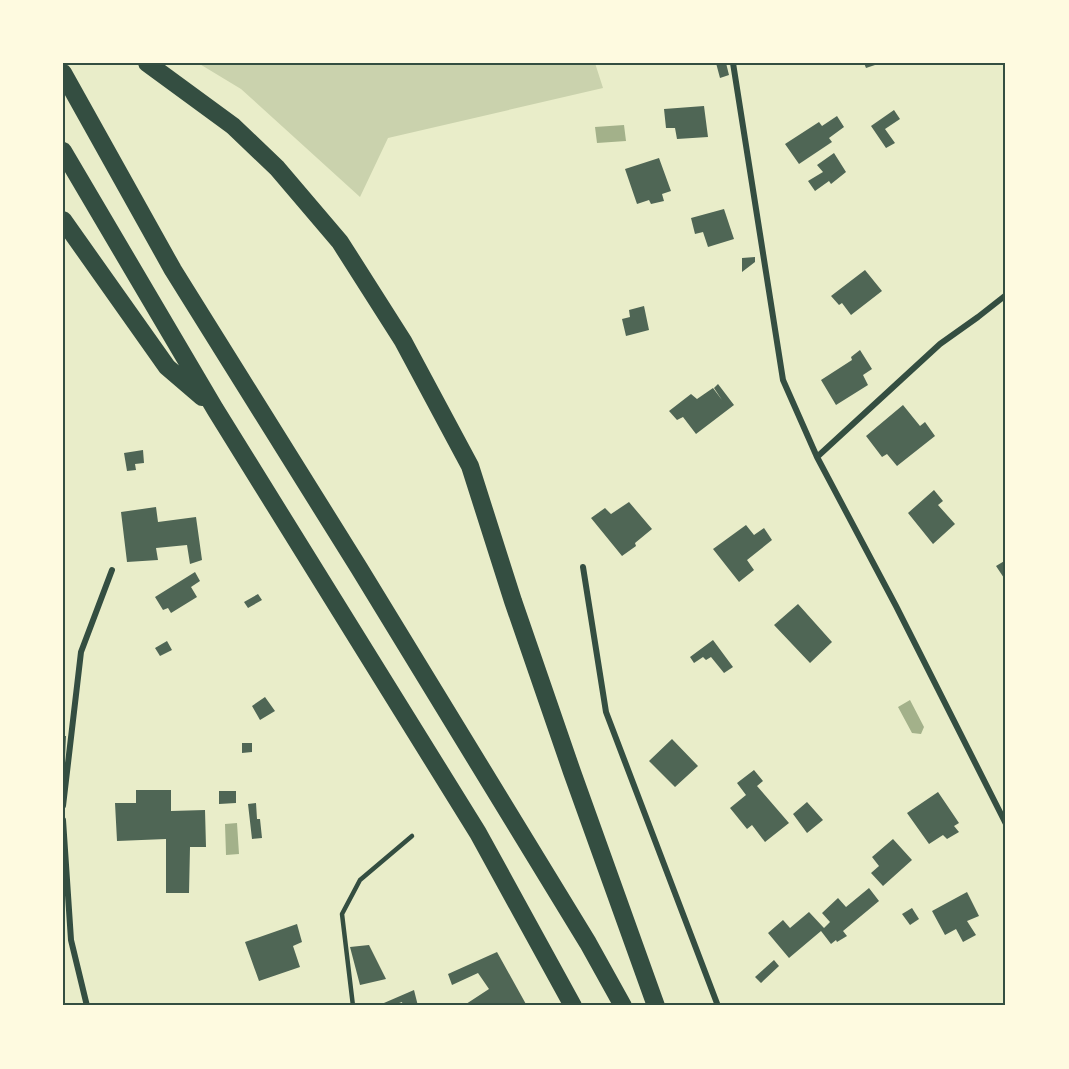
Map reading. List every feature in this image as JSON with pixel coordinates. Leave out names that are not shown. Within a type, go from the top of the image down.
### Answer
[{"type":"highway","points":[[147,63],[233,126],[277,168],[340,242],[403,341],[470,466],[513,602],[656,1006]]},
{"type":"highway","points":[[63,73],[173,270],[366,578],[588,943],[623,1006]]},
{"type":"highway","points":[[63,151],[214,409],[478,833],[573,1006]]},
{"type":"highway","points":[[63,220],[167,367],[214,409]]},
{"type":"street","points":[[733,63],[783,380],[817,457],[896,606],[1006,824]]},
{"type":"street","points":[[817,457],[940,344],[1006,295]]},
{"type":"street","points":[[583,567],[606,712],[718,1006]]},
{"type":"street","points":[[63,806],[81,652],[112,570]]},
{"type":"street","points":[[63,820],[71,940],[87,1006]]},
{"type":"lane","points":[[353,1006],[342,914],[360,880],[412,836]]},
{"type":"shaded area","points":[[198,63],[595,63],[603,88],[388,138],[360,197],[241,89]]},
{"type":"shaded area","points":[[624,125],[626,141],[597,143],[595,127]]},
{"type":"shaded area","points":[[910,700],[924,727],[921,734],[912,733],[898,707]]},
{"type":"shaded area","points":[[237,823],[239,854],[226,855],[225,824]]},
{"type":"building","points":[[716,63],[726,63],[729,75],[720,78]]},
{"type":"building","points":[[864,63],[881,63],[866,68]]},
{"type":"building","points":[[704,106],[708,137],[677,139],[675,128],[666,128],[664,109]]},
{"type":"building","points":[[894,110],[900,119],[885,129],[895,143],[886,148],[871,126]]},
{"type":"building","points":[[837,116],[844,127],[829,138],[832,142],[799,164],[785,144],[819,122],[822,126]]},
{"type":"building","points":[[834,153],[846,172],[831,184],[829,181],[815,191],[808,181],[823,172],[817,165]]},
{"type":"building","points":[[659,158],[671,191],[662,194],[664,201],[651,204],[649,200],[637,204],[625,169]]},
{"type":"building","points":[[724,209],[734,239],[708,247],[703,232],[695,234],[691,218]]},
{"type":"building","points":[[755,257],[755,262],[742,272],[742,258]]},
{"type":"building","points":[[865,270],[882,291],[851,315],[842,303],[839,305],[831,296]]},
{"type":"building","points":[[644,306],[649,330],[626,336],[622,319],[630,317],[629,310]]},
{"type":"building","points":[[860,350],[872,369],[863,375],[868,385],[836,405],[821,380],[852,360],[851,357]]},
{"type":"building","points":[[718,384],[734,405],[696,434],[683,417],[677,420],[669,411],[691,394],[697,399],[713,388],[722,400],[714,388]]},
{"type":"building","points":[[903,405],[920,426],[925,422],[935,436],[897,466],[887,454],[882,457],[866,436]]},
{"type":"building","points":[[143,450],[144,463],[135,464],[136,470],[127,471],[124,453]]},
{"type":"building","points":[[934,490],[943,501],[938,505],[955,524],[933,544],[908,513]]},
{"type":"building","points":[[629,502],[652,529],[635,543],[636,546],[622,556],[591,518],[605,508],[611,514]]},
{"type":"building","points":[[156,507],[158,522],[196,517],[202,560],[190,564],[187,545],[156,548],[158,560],[127,562],[121,512]]},
{"type":"building","points":[[746,525],[754,535],[764,528],[772,540],[747,560],[754,570],[739,582],[713,549]]},
{"type":"building","points":[[1006,560],[1006,581],[996,566]]},
{"type":"building","points":[[195,572],[200,581],[191,587],[197,597],[171,613],[168,608],[163,610],[155,597]]},
{"type":"building","points":[[258,594],[262,600],[248,608],[244,602]]},
{"type":"building","points":[[798,604],[832,642],[810,663],[774,625]]},
{"type":"building","points":[[713,640],[733,667],[724,673],[711,657],[706,660],[703,657],[694,663],[690,657]]},
{"type":"building","points":[[167,641],[172,650],[160,656],[155,648]]},
{"type":"building","points":[[265,697],[275,711],[260,720],[252,706]]},
{"type":"building","points":[[63,736],[66,736],[65,758],[63,758]]},
{"type":"building","points":[[672,739],[698,766],[675,787],[649,761]]},
{"type":"building","points":[[242,743],[252,743],[252,752],[242,753]]},
{"type":"building","points":[[754,770],[763,781],[757,786],[789,823],[765,842],[752,825],[747,829],[730,808],[746,795],[737,783]]},
{"type":"building","points":[[136,790],[171,790],[171,811],[205,810],[206,847],[190,847],[189,893],[166,893],[166,839],[117,841],[115,803],[136,803]]},
{"type":"building","points":[[219,791],[236,791],[236,803],[219,804]]},
{"type":"building","points":[[938,792],[959,823],[954,826],[959,832],[947,839],[943,835],[929,844],[907,813]]},
{"type":"building","points":[[807,802],[823,820],[807,833],[793,814]]},
{"type":"building","points":[[256,803],[262,838],[252,839],[248,804]]},
{"type":"building","points":[[893,839],[912,860],[883,886],[871,873],[879,866],[872,857]]},
{"type":"building","points":[[869,888],[879,901],[843,931],[847,936],[837,942],[836,940],[831,944],[821,931],[789,958],[768,933],[783,920],[790,928],[809,912],[824,928],[830,922],[822,913],[838,898],[846,907]]},
{"type":"building","points":[[967,892],[979,916],[967,921],[976,935],[963,942],[956,929],[945,935],[932,911]]},
{"type":"building","points":[[912,908],[919,919],[910,925],[902,914]]},
{"type":"building","points":[[297,924],[302,942],[293,946],[300,967],[259,981],[245,942]]},
{"type":"building","points":[[369,945],[386,979],[360,985],[350,947]]},
{"type":"building","points":[[497,952],[527,1006],[463,1006],[489,989],[478,973],[452,985],[448,974]]},
{"type":"building","points":[[774,960],[779,966],[761,983],[755,977]]},
{"type":"building","points":[[414,990],[418,1006],[403,1006],[402,1002],[391,1006],[377,1006]]}]
